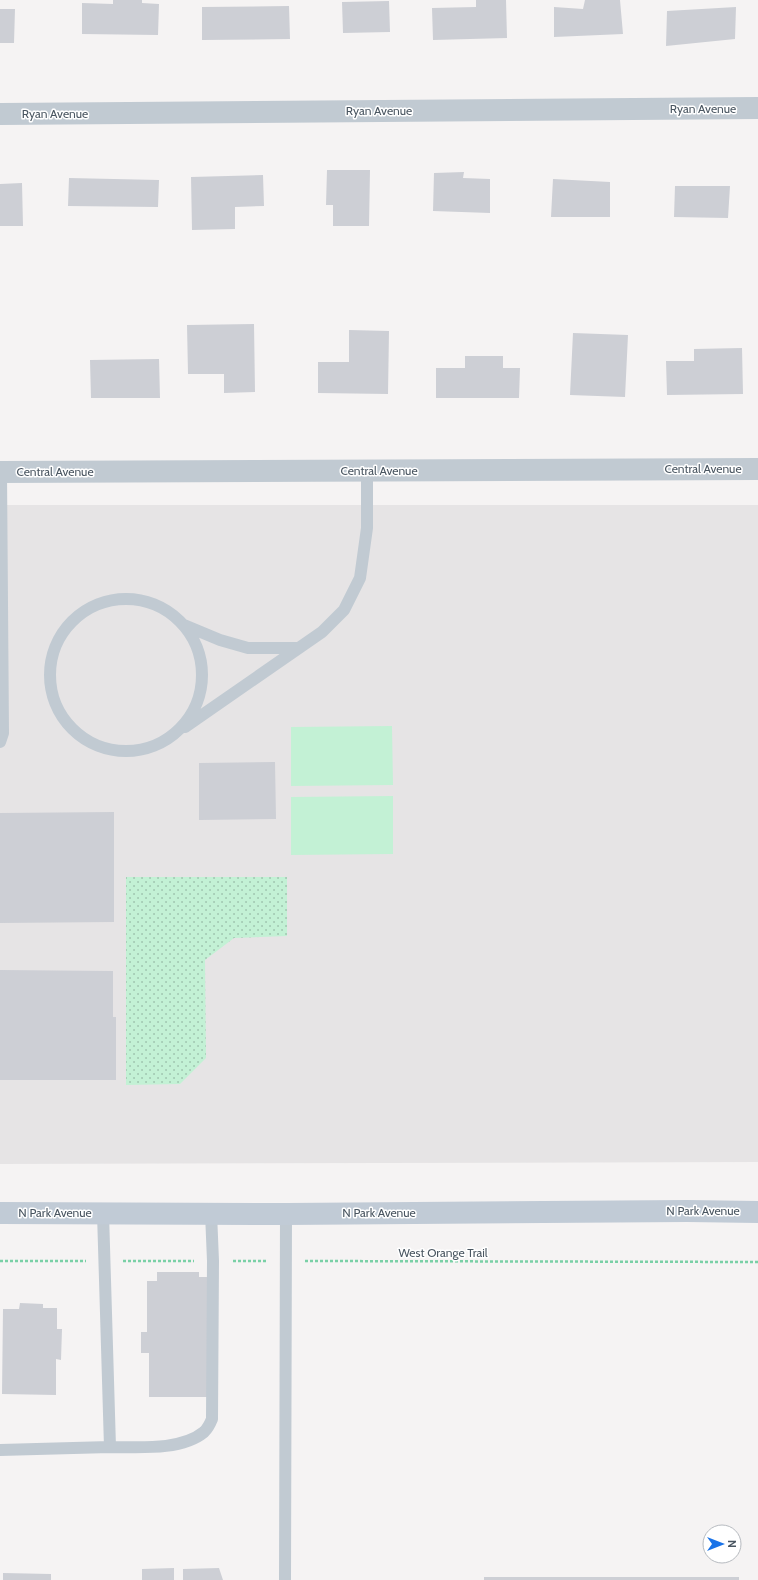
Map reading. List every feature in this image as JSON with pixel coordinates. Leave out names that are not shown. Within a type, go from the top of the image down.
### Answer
[{"type":"main road","name":"N Park Avenue","points":[[0,1213],[286,1214],[687,1211],[758,1212]]},
{"type":"street","name":"Ryan Avenue","points":[[0,114],[758,108]]},
{"type":"street","name":"Central Avenue","points":[[1,472],[758,469]]},
{"type":"lane","points":[[170,738],[188,719],[200,696],[202,669],[196,646],[184,625],[166,609],[143,600],[119,599],[96,605],[75,618],[60,637],[51,659],[50,684],[58,709],[73,730],[95,745],[120,752],[146,749],[170,738],[322,632],[344,610],[360,578],[367,528],[367,471]]},
{"type":"lane","points":[[1,472],[1,734]]},
{"type":"lane","points":[[184,625],[220,640],[248,648],[298,648]]},
{"type":"lane","points":[[103,1214],[110,1447]]},
{"type":"lane","points":[[0,1450],[153,1447],[177,1444],[196,1437],[205,1431],[212,1419],[214,1261],[211,1214]]},
{"type":"lane","points":[[285,1580],[286,1214]]},
{"type":"path","points":[[0,1261],[82,1261]]},
{"type":"path","name":"West Orange Trail","points":[[129,1261],[758,1262]]},
{"type":"shaded area","points":[[0,505],[758,505],[758,1162],[0,1164]]},
{"type":"green space","points":[[392,726],[393,785],[291,786],[291,727]]},
{"type":"green space","points":[[393,796],[393,854],[291,855],[291,797]]},
{"type":"green space","points":[[126,877],[287,877],[287,936],[234,938],[205,960],[206,1058],[180,1084],[126,1085]]},
{"type":"building","points":[[113,0],[142,0],[142,3],[159,4],[158,35],[82,34],[82,3],[113,4]]},
{"type":"building","points":[[476,0],[506,0],[507,38],[433,40],[432,8],[476,7]]},
{"type":"building","points":[[585,0],[620,0],[623,34],[554,37],[554,7],[583,9]]},
{"type":"building","points":[[389,1],[390,32],[343,33],[342,2]]},
{"type":"building","points":[[289,6],[290,39],[202,40],[202,7]]},
{"type":"building","points":[[736,7],[735,39],[666,46],[667,11]]},
{"type":"building","points":[[0,9],[15,9],[14,43],[0,43]]},
{"type":"building","points":[[327,170],[370,170],[369,226],[333,226],[333,205],[326,205]]},
{"type":"building","points":[[464,172],[463,178],[490,179],[490,213],[433,211],[434,173]]},
{"type":"building","points":[[263,175],[264,206],[235,207],[235,229],[192,230],[191,177]]},
{"type":"building","points":[[69,178],[159,180],[158,207],[68,206]]},
{"type":"building","points":[[553,179],[610,182],[610,217],[551,217]]},
{"type":"building","points":[[22,183],[23,226],[0,226],[0,184]]},
{"type":"building","points":[[675,186],[730,186],[728,218],[674,217]]},
{"type":"building","points":[[254,324],[255,392],[224,393],[224,374],[188,374],[187,325]]},
{"type":"building","points":[[349,330],[389,331],[388,394],[318,393],[318,362],[349,362]]},
{"type":"building","points":[[573,333],[628,335],[625,397],[570,395]]},
{"type":"building","points":[[742,348],[743,394],[667,395],[666,361],[694,361],[694,349]]},
{"type":"building","points":[[465,356],[503,356],[503,368],[520,368],[519,398],[436,398],[436,368],[465,368]]},
{"type":"building","points":[[159,359],[160,398],[91,398],[90,360]]},
{"type":"building","points":[[275,762],[276,819],[199,820],[199,763]]},
{"type":"building","points":[[114,812],[114,922],[0,923],[0,813]]},
{"type":"building","points":[[0,970],[113,971],[113,1017],[116,1017],[116,1080],[0,1080]]},
{"type":"building","points":[[157,1272],[199,1272],[199,1277],[208,1277],[209,1397],[149,1397],[149,1353],[141,1353],[141,1332],[147,1332],[147,1281],[157,1281]]},
{"type":"building","points":[[20,1303],[43,1304],[43,1308],[57,1308],[57,1329],[62,1329],[61,1360],[56,1359],[56,1395],[2,1394],[3,1309],[19,1309]]},
{"type":"building","points":[[174,1568],[174,1580],[142,1580],[142,1569]]},
{"type":"building","points":[[219,1568],[223,1580],[183,1580],[183,1569]]},
{"type":"building","points":[[3,1573],[51,1574],[51,1580],[3,1580]]},
{"type":"building","points":[[484,1577],[739,1577],[739,1580],[484,1580]]}]
